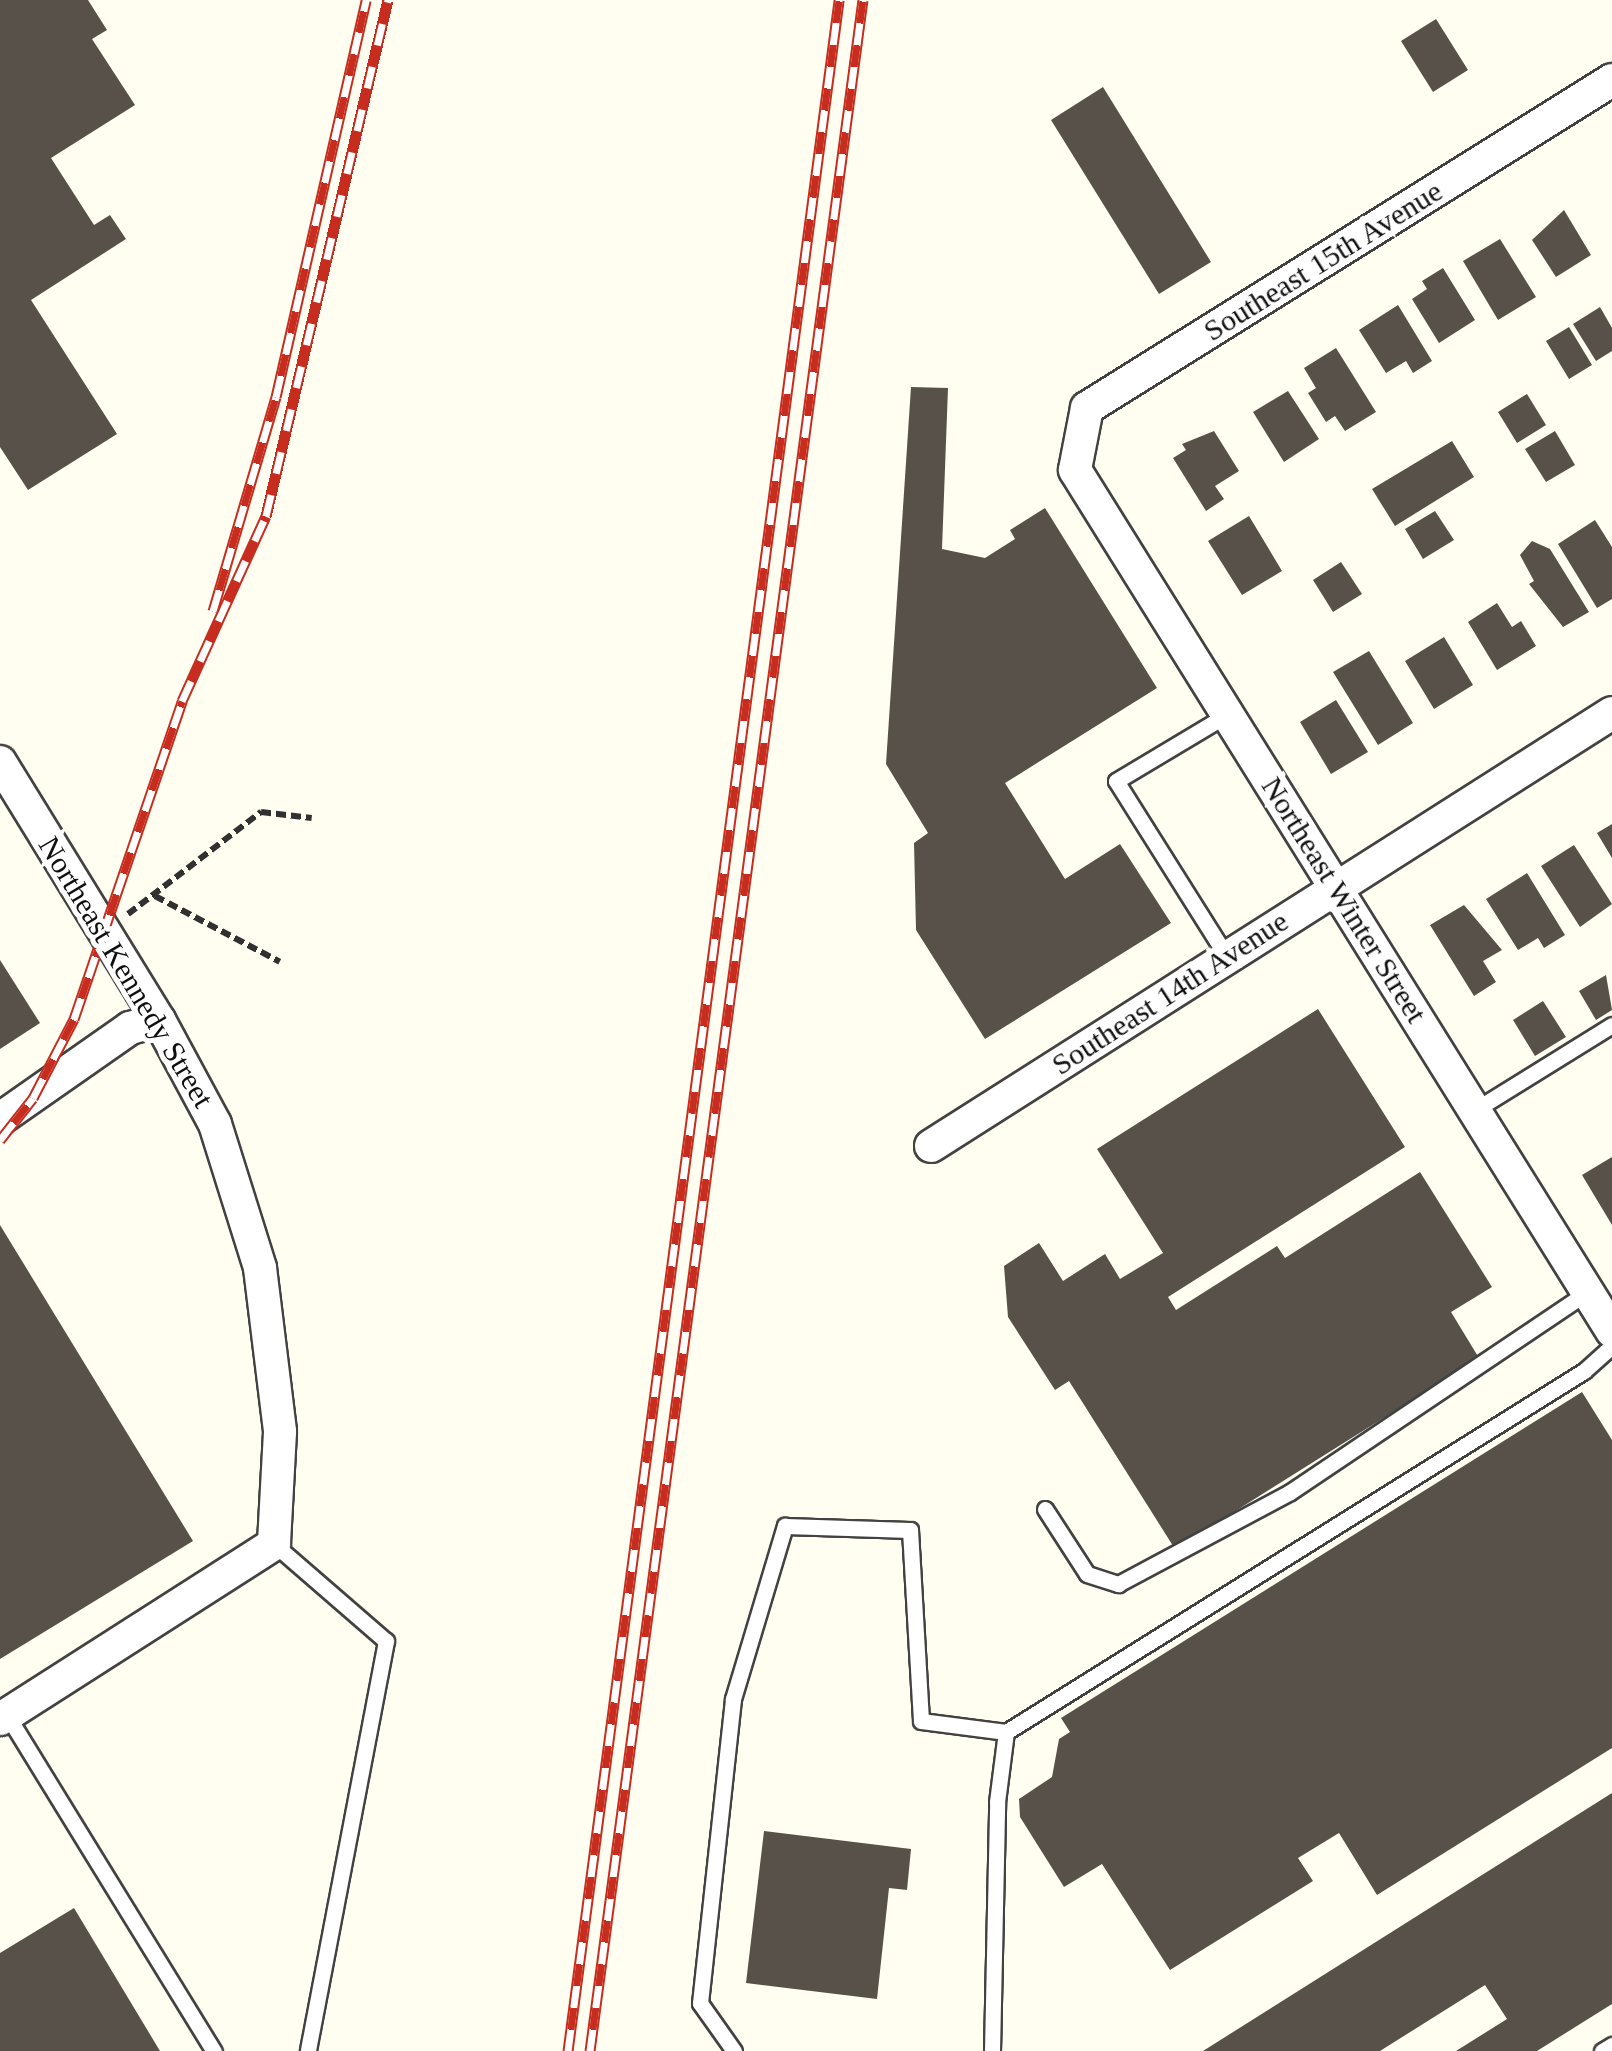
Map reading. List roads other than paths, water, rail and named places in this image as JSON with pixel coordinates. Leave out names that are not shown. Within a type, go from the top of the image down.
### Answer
[{"type":"street","name":"Southeast 15th Avenue","points":[[1075,470],[1087,408],[1612,80]]},
{"type":"street","name":"Northeast Winter Street","points":[[1075,470],[1612,1331]]},
{"type":"street","name":"Southeast 14th Avenue","points":[[931,1146],[1612,713]]},
{"type":"street","name":"Northeast Kennedy Street","points":[[0,762],[159,1020],[215,1124],[260,1268],[280,1432],[274,1544]]},
{"type":"street","points":[[0,1119],[130,1028],[159,1020]]},
{"type":"street","points":[[3,1717],[274,1544]]},
{"type":"lane","points":[[1226,957],[1116,781],[1228,714]]},
{"type":"lane","points":[[1474,1110],[1612,1024]]},
{"type":"lane","points":[[1045,1509],[1086,1574],[1118,1584],[1290,1492],[1588,1292]]},
{"type":"lane","points":[[734,2051],[700,2003],[733,1698],[785,1526],[910,1530],[920,1721],[1006,1732],[1584,1371],[1612,1346]]},
{"type":"lane","points":[[274,1544],[386,1641],[308,2051]]},
{"type":"lane","points":[[3,1717],[214,2051]]},
{"type":"lane","points":[[992,2051],[997,1802],[1006,1732]]},
{"type":"lane","points":[[1602,2051],[1612,2045]]},
{"type":"railway","points":[[213,611],[276,397],[366,0]]},
{"type":"railway","points":[[0,1140],[33,1098],[74,1019],[182,701],[266,516],[388,0]]},
{"type":"railway","points":[[568,2051],[839,0]]},
{"type":"railway","points":[[590,2051],[863,0]]}]
